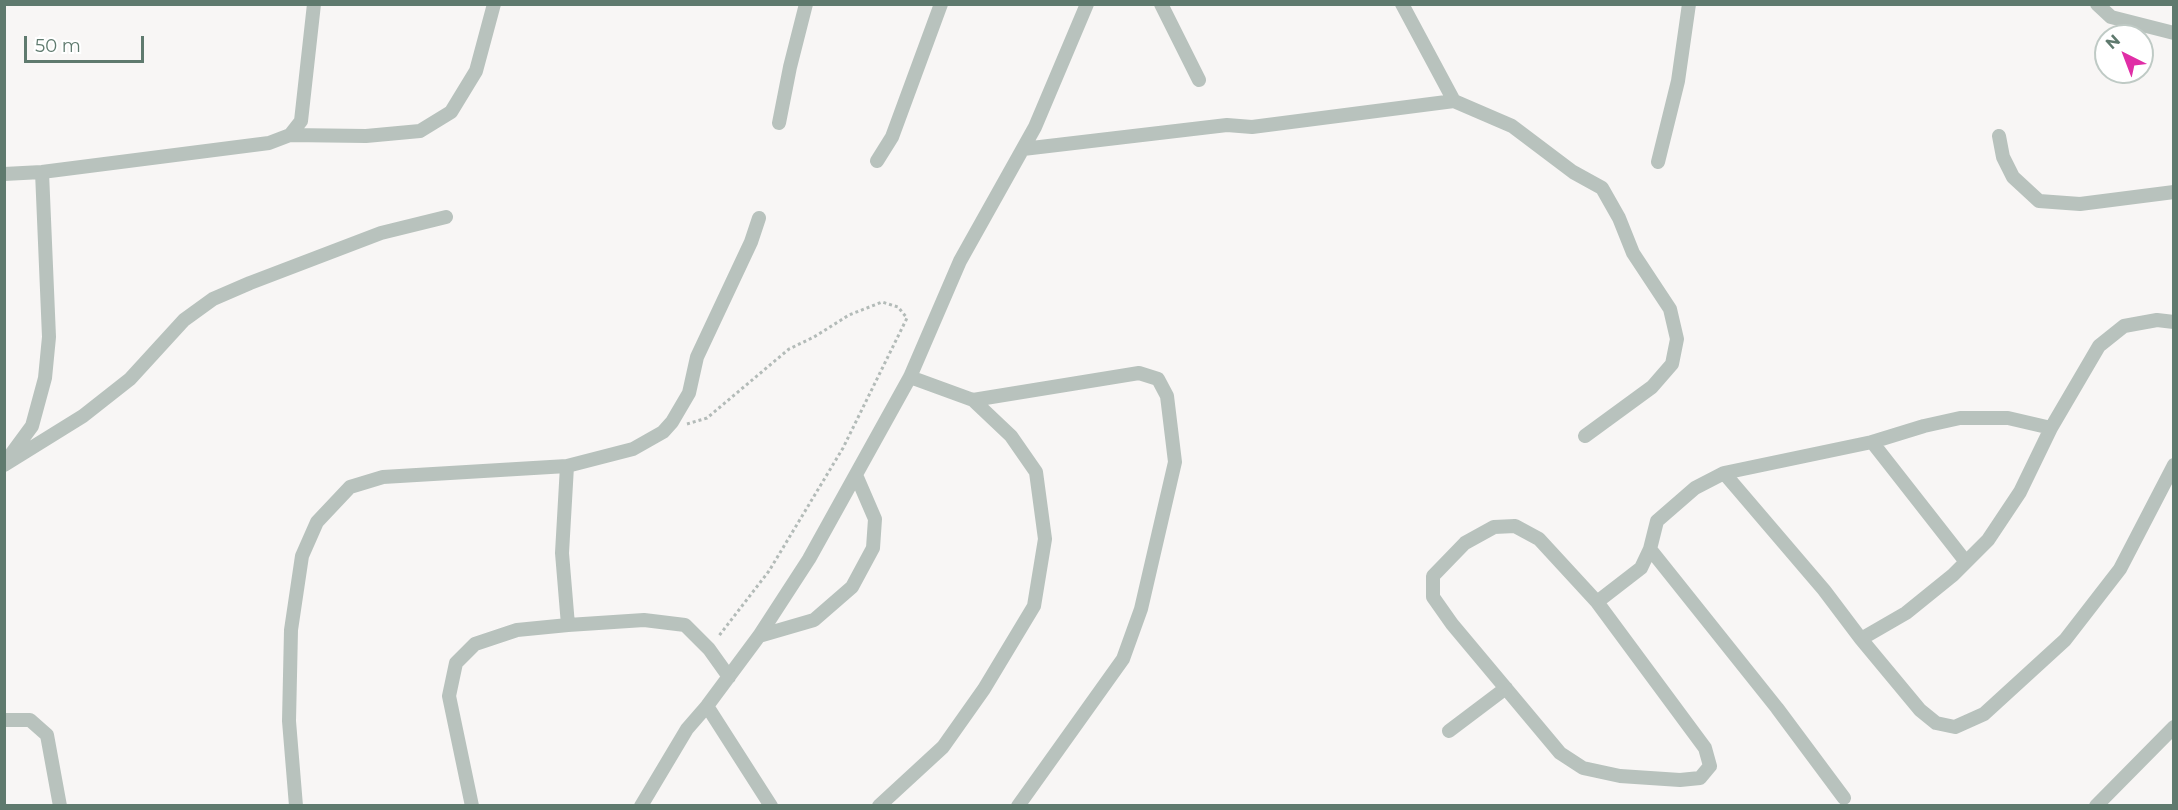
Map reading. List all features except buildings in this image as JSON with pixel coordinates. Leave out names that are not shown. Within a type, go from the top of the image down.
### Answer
[{"type":"street","points":[[290,135],[301,121],[314,4]]},
{"type":"street","points":[[4,174],[42,172],[269,143],[290,135],[366,136],[420,131],[451,112],[476,71],[494,4]]},
{"type":"street","points":[[779,123],[806,4]]},
{"type":"street","points":[[877,161],[892,137],[941,4]]},
{"type":"street","points":[[640,806],[687,729],[759,636],[809,559],[910,377],[960,261],[1035,127],[1087,4]]},
{"type":"street","points":[[1161,4],[1199,80]]},
{"type":"street","points":[[1402,4],[1454,101]]},
{"type":"street","points":[[1658,162],[1678,81],[1689,4]]},
{"type":"street","points":[[2097,4],[2111,16],[2174,33]]},
{"type":"street","points":[[1023,149],[1227,125],[1252,127],[1454,101],[1512,126],[1573,172],[1602,188],[1619,218],[1633,253],[1670,309],[1677,339],[1672,364],[1652,387],[1585,436]]},
{"type":"street","points":[[1999,136],[2003,157],[2013,177],[2039,201],[2080,204],[2174,192]]},
{"type":"street","points":[[4,465],[32,426],[45,378],[49,337],[42,172]]},
{"type":"street","points":[[4,465],[84,416],[130,379],[184,320],[213,299],[381,233],[446,217]]},
{"type":"street","points":[[296,806],[289,721],[291,630],[302,556],[317,522],[350,487],[383,477],[567,466],[633,449],[663,432],[689,393],[701,347],[751,242],[759,218]]},
{"type":"street","points":[[1861,639],[1906,613],[1966,562],[1988,540],[2020,492],[2051,428],[2099,346],[2124,327],[2157,320],[2174,322]]},
{"type":"street","points":[[973,400],[1139,373],[1158,380],[1167,396],[1175,462],[1141,609],[1123,659],[1018,806]]},
{"type":"street","points":[[879,806],[943,747],[984,689],[1034,606],[1045,539],[1036,472],[1011,436],[973,400],[910,377]]},
{"type":"street","points":[[1597,602],[1641,568],[1650,549],[1657,521],[1695,488],[1724,473],[1872,442],[1960,418],[2008,418],[2051,428]]},
{"type":"street","points":[[1872,442],[1966,562]]},
{"type":"street","points":[[1724,473],[1824,590],[1920,710],[1936,723],[1955,728],[1984,714],[2065,640],[2120,569],[2174,465]]},
{"type":"street","points":[[567,466],[562,553],[568,625]]},
{"type":"street","points":[[759,636],[814,620],[852,587],[873,548],[875,519],[855,475]]},
{"type":"street","points":[[1515,526],[1539,539],[1597,602],[1705,748],[1710,766],[1700,778],[1680,780],[1620,776],[1582,768],[1560,753],[1452,624],[1433,597],[1433,576],[1465,543],[1494,527],[1515,526]]},
{"type":"street","points":[[1650,549],[1777,708],[1844,798]]},
{"type":"street","points":[[472,806],[449,696],[456,663],[475,644],[517,630],[568,625],[644,620],[685,625],[709,649],[729,677]]},
{"type":"street","points":[[1449,731],[1506,688]]},
{"type":"street","points":[[707,706],[771,806]]},
{"type":"street","points":[[4,720],[30,720],[47,735],[60,806]]},
{"type":"street","points":[[2096,806],[2174,727]]},
{"type":"path","points":[[663,432],[707,418],[789,349],[814,337],[849,315],[882,302],[898,307],[907,318],[843,448],[769,571],[709,649]]}]
